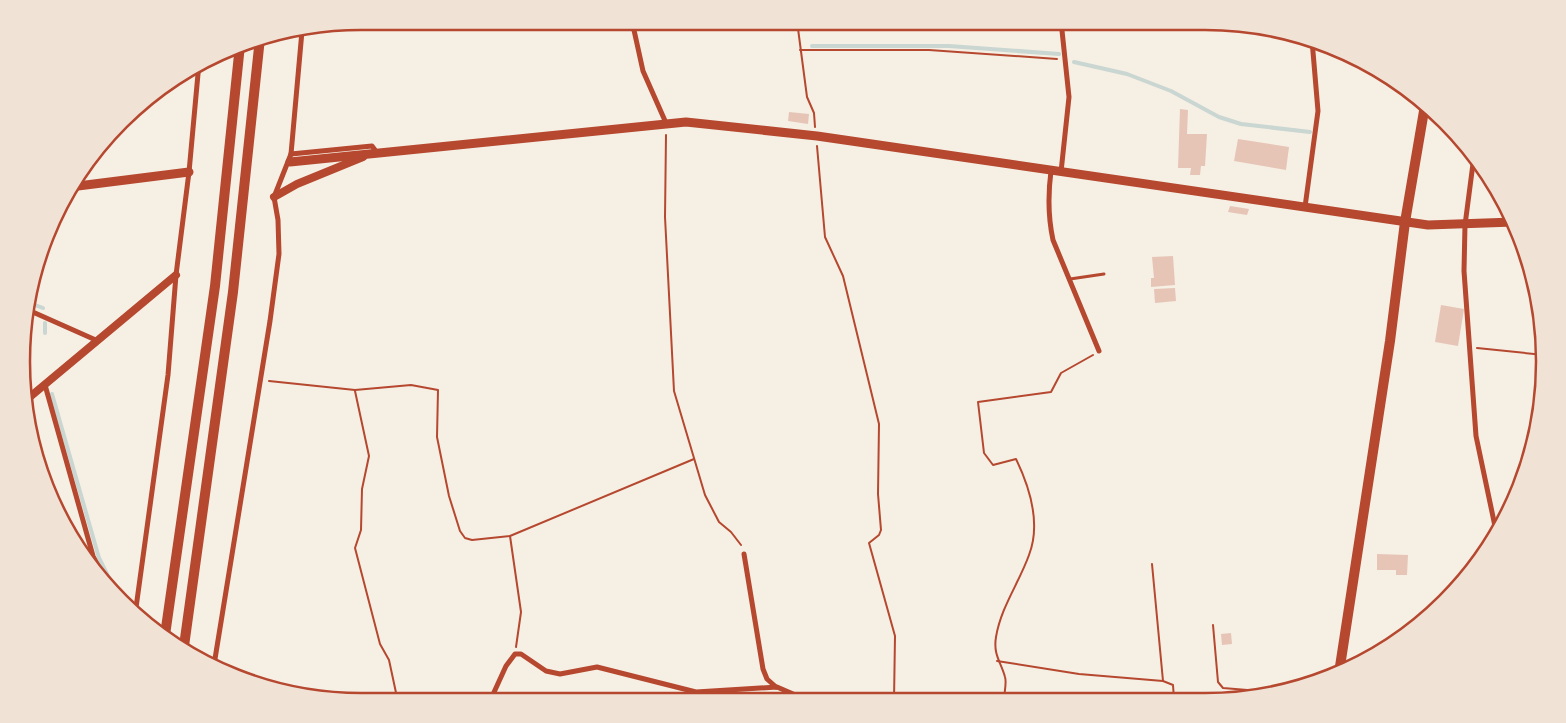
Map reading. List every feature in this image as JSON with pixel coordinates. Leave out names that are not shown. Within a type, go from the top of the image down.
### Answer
[{"type":"highway","points":[[185,642],[233,292],[259,47]]},
{"type":"highway","points":[[166,628],[215,286],[239,54]]},
{"type":"highway","points":[[1340,664],[1390,341],[1404,222],[1424,113]]},
{"type":"main road","points":[[291,158],[379,155],[666,123],[728,125],[817,136],[1404,222],[1466,225],[1505,223]]},
{"type":"main road","points":[[81,186],[189,172]]},
{"type":"street","points":[[634,30],[642,71],[666,123]]},
{"type":"street","points":[[1061,173],[1068,97],[1062,30]]},
{"type":"street","points":[[215,659],[279,254],[278,220],[274,197],[291,158],[302,35]]},
{"type":"street","points":[[1305,207],[1318,111],[1313,49]]},
{"type":"street","points":[[136,605],[168,375],[176,275],[189,172],[198,73]]},
{"type":"street","points":[[291,158],[372,146],[379,155]]},
{"type":"street","points":[[274,197],[297,184],[363,156]]},
{"type":"street","points":[[1473,167],[1466,225],[1464,271],[1476,436],[1494,523]]},
{"type":"street","points":[[1051,171],[1049,222],[1053,240],[1099,351]]},
{"type":"street","points":[[32,395],[176,275]]},
{"type":"street","points":[[34,312],[98,341]]},
{"type":"street","points":[[45,385],[93,555]]},
{"type":"street","points":[[744,554],[763,669],[767,679],[776,687],[790,693]]},
{"type":"street","points":[[494,693],[506,666],[515,654],[521,654],[546,671],[560,674],[597,667],[696,692],[776,687]]},
{"type":"lane","points":[[1070,279],[1104,274]]},
{"type":"path","points":[[798,30],[807,97],[814,113],[825,237],[843,276],[879,424],[878,494],[881,530],[879,535],[869,543],[895,636],[894,693]]},
{"type":"path","points":[[800,50],[929,50],[1066,60]]},
{"type":"path","points":[[666,123],[664,186],[674,390],[694,459],[713,512],[740,543],[744,554]]},
{"type":"path","points":[[1469,348],[1536,354]]},
{"type":"path","points":[[1004,693],[1005,677],[997,661],[995,639],[999,622],[1030,555],[1033,514],[1027,483],[1016,459],[992,465],[984,453],[978,402],[1052,392],[1061,373],[1099,351]]},
{"type":"path","points":[[260,380],[355,390],[412,385],[438,390],[437,437],[448,496],[460,531],[465,538],[472,540],[510,536],[694,459]]},
{"type":"path","points":[[355,390],[369,456],[362,489],[361,530],[355,548],[380,644],[389,660],[396,693]]},
{"type":"path","points":[[510,536],[521,612],[515,654]]},
{"type":"path","points":[[1152,564],[1163,681]]},
{"type":"path","points":[[1213,625],[1218,682],[1223,688],[1248,690]]},
{"type":"path","points":[[997,661],[1079,674],[1163,681],[1174,685],[1174,693]]},
{"type":"building","points":[[1180,109],[1188,110],[1187,134],[1207,134],[1205,166],[1201,166],[1200,175],[1190,175],[1191,168],[1178,168]]},
{"type":"building","points":[[789,112],[809,114],[808,124],[788,121]]},
{"type":"building","points":[[1238,139],[1289,147],[1286,170],[1234,161]]},
{"type":"building","points":[[1230,206],[1249,209],[1247,215],[1228,212]]},
{"type":"building","points":[[1173,256],[1175,285],[1151,287],[1151,278],[1154,278],[1152,257]]},
{"type":"building","points":[[1175,288],[1176,301],[1155,303],[1154,289]]},
{"type":"building","points":[[1441,305],[1464,309],[1458,346],[1435,342]]},
{"type":"building","points":[[1377,554],[1408,555],[1407,575],[1396,575],[1396,570],[1377,570]]},
{"type":"building","points":[[1231,633],[1232,644],[1222,645],[1221,634]]},
{"type":"waterway","points":[[812,46],[949,46],[1059,54]]},
{"type":"waterway","points":[[1074,62],[1127,74],[1171,91],[1219,117],[1241,124],[1310,132]]},
{"type":"waterway","points":[[35,305],[43,308]]},
{"type":"waterway","points":[[45,323],[45,333]]},
{"type":"waterway","points":[[52,394],[99,558],[106,572]]}]
